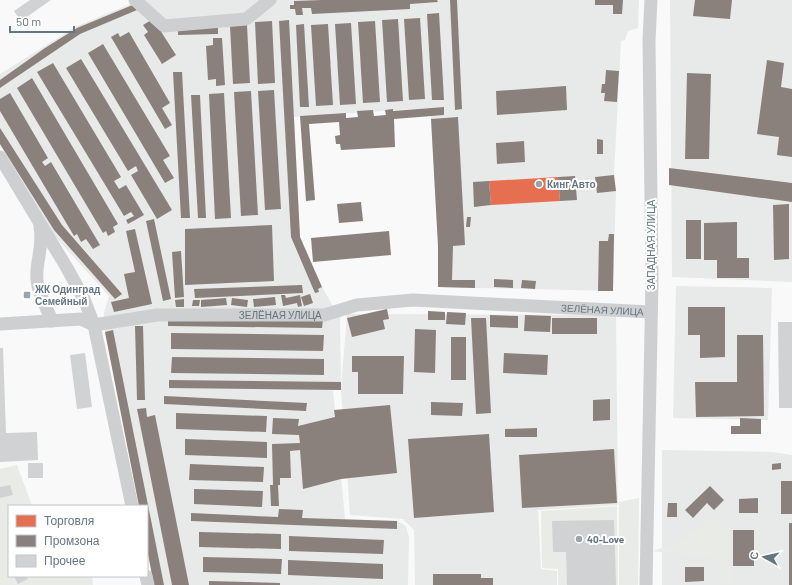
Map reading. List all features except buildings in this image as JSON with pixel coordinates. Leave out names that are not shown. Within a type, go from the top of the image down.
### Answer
[{"type":"street","points":[[135,0],[167,28],[246,19],[270,0]]},
{"type":"street","name":"ЗАПАДНАЯ УЛИЦА","points":[[646,585],[652,272],[649,40],[651,0]]},
{"type":"street","points":[[0,156],[78,288],[94,325],[132,505]]},
{"type":"street","points":[[38,219],[42,246],[36,280],[52,321]]},
{"type":"street","name":"ЗЕЛЁНАЯ УЛИЦА","points":[[94,325],[157,315],[324,315],[357,305],[413,300],[651,312]]},
{"type":"street","points":[[0,324],[81,319],[94,325]]},
{"type":"shaded area","points":[[140,0],[639,0],[638,28],[628,31],[625,40],[621,41],[614,175],[616,191],[613,291],[438,287],[438,246],[431,116],[444,115],[444,107],[294,117],[300,237],[322,287],[340,318],[341,389],[347,314],[616,315],[618,505],[538,510],[541,569],[557,571],[557,585],[415,585],[414,530],[403,519],[350,515],[341,390],[333,390],[345,519],[397,521],[406,526],[409,538],[408,585],[154,585],[148,554],[148,505],[139,505],[105,332],[104,313],[109,296],[49,230],[0,146],[0,74],[77,26]]},
{"type":"shaded area","points":[[670,0],[792,0],[792,282],[672,277]]},
{"type":"shaded area","points":[[676,286],[772,288],[768,420],[673,418]]},
{"type":"shaded area","points":[[662,450],[772,452],[792,455],[792,585],[662,585]]},
{"type":"shaded area","points":[[17,465],[32,505],[8,505],[8,577],[92,577],[93,585],[0,585],[0,469]]},
{"type":"shaded area","points":[[639,498],[638,585],[619,585],[619,502]]},
{"type":"shaded area","name":"40-Love","points":[[617,506],[618,585],[558,585],[558,569],[542,568],[541,511]]},
{"type":"shaded area","points":[[712,519],[730,529],[729,563],[736,583],[719,583],[720,559],[653,551],[677,543]]},
{"type":"place","name":"Кинг Авто","points":[[539,184]]},
{"type":"place","name":"ЖК Одинград Семейный","points":[[27,295]]},
{"type":"place","name":"40-Love","points":[[579,539]]}]
